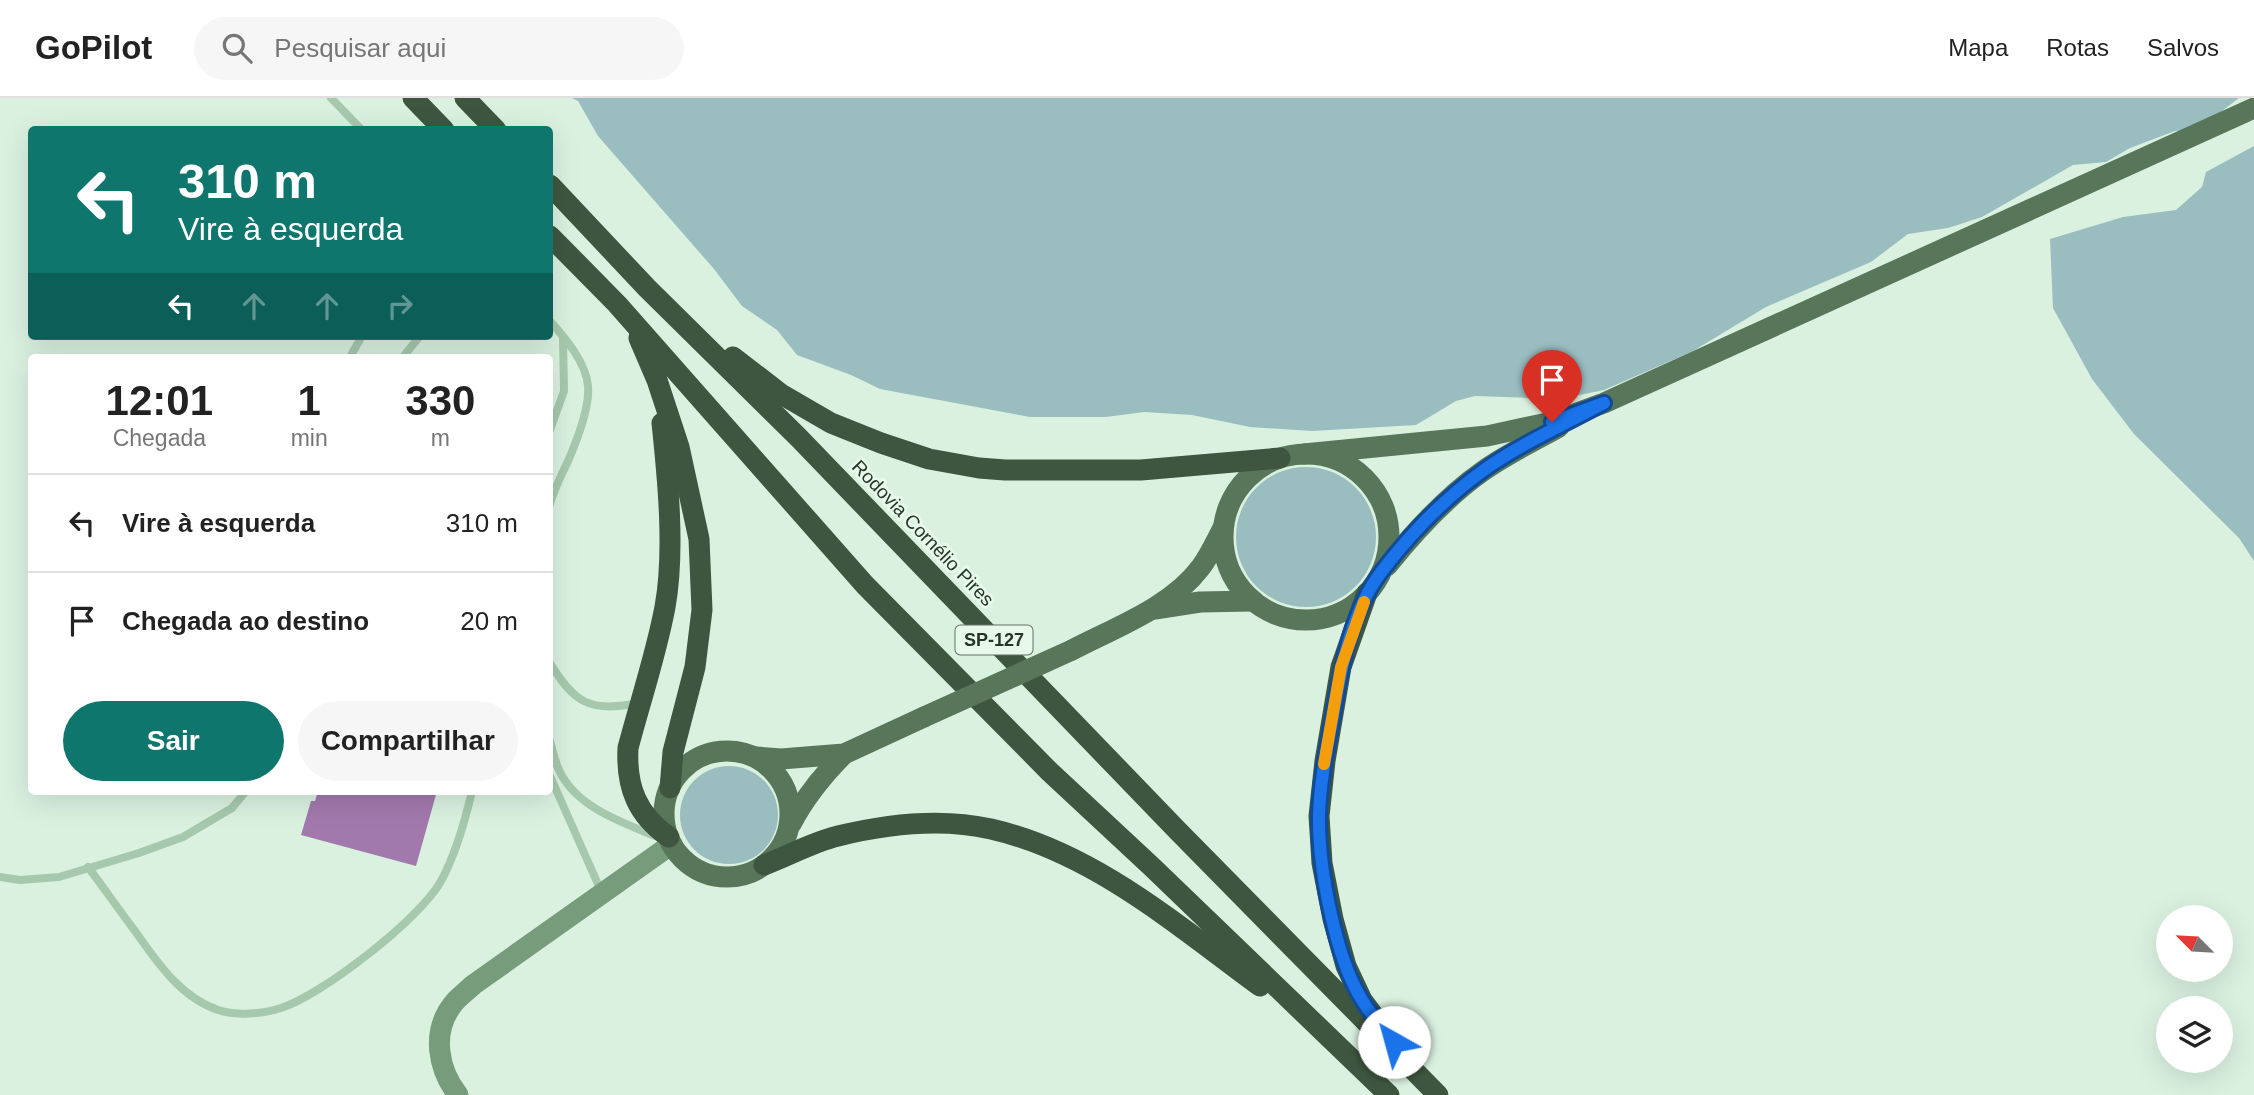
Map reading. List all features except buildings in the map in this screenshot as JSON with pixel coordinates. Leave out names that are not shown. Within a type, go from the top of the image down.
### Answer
[{"type":"highway","points":[[413,98],[440,126]]},
{"type":"highway","points":[[465,98],[492,126]]},
{"type":"highway","name":"Rodovia Cornélio Pires","points":[[553,188],[647,288],[799,438],[1432,1090]]},
{"type":"highway","name":"SP-127","points":[[553,239],[617,304],[865,585],[1049,772],[1151,866],[1389,1095]]},
{"type":"highway","points":[[647,288],[781,394],[831,423],[929,458],[1005,470],[1141,470],[1280,458]]},
{"type":"highway","points":[[617,304],[639,339],[657,380],[679,447],[699,539],[702,610],[695,667],[673,752],[670,788]]},
{"type":"highway","points":[[657,380],[667,482],[669,566],[666,606],[628,748],[629,778],[636,801],[652,825],[671,841]]},
{"type":"highway","points":[[1367,593],[1341,667],[1325,761],[1319,816],[1322,863],[1346,966],[1362,1000],[1432,1090]]},
{"type":"highway","points":[[764,865],[836,836],[889,827],[940,823],[991,829],[1056,850],[1121,886],[1325,1033]]},
{"type":"main road","points":[[844,754],[781,759],[755,757],[736,751],[716,752],[697,759],[681,771],[670,788],[665,806],[665,824],[671,841],[683,860],[701,872],[723,877],[744,875],[764,865],[775,855],[803,802],[820,778],[844,754],[1072,650],[1149,610],[1185,584],[1201,567],[1223,528],[1229,505],[1242,485],[1259,468],[1280,458],[1487,436],[1552,422],[1604,403],[2254,108]]},
{"type":"main road","points":[[1223,528],[1225,555],[1235,581],[1253,601],[1274,614],[1299,620],[1324,618],[1348,609],[1367,593],[1413,533],[1484,470],[1604,403]]},
{"type":"main road","points":[[1304,454],[1331,457],[1356,470],[1376,491],[1387,517],[1389,545],[1381,572]]},
{"type":"main road","points":[[1149,610],[1200,602],[1253,601]]},
{"type":"main road","points":[[755,757],[773,770],[785,787],[790,808],[789,829]]},
{"type":"street","points":[[458,1095],[443,1072],[439,1048],[443,1024],[453,1003],[473,985],[602,894],[671,841]]},
{"type":"lane","points":[[331,98],[358,126]]},
{"type":"lane","points":[[553,324],[585,372],[588,386],[588,401],[553,497]]},
{"type":"lane","points":[[553,422],[564,391],[563,336]]},
{"type":"lane","points":[[405,354],[417,340]]},
{"type":"lane","points":[[553,668],[573,694],[593,705],[613,708],[641,702]]},
{"type":"lane","points":[[553,751],[560,774],[578,796],[613,819],[671,841]]},
{"type":"lane","points":[[553,776],[560,774]]},
{"type":"lane","points":[[553,784],[602,894]]},
{"type":"lane","points":[[0,877],[20,880],[58,877],[139,853],[183,837],[232,808],[243,795]]},
{"type":"lane","points":[[88,867],[168,976],[195,999],[219,1011],[248,1014],[279,1009],[307,997],[412,918],[440,883],[456,847],[471,795]]},
{"type":"shaded area","points":[[572,98],[2239,98],[2222,111],[2217,128],[2175,131],[2130,148],[2106,162],[2073,165],[1982,217],[1948,228],[1908,234],[1871,262],[1766,307],[1693,351],[1604,390],[1560,399],[1475,396],[1456,401],[1416,425],[1312,431],[1250,427],[1192,415],[1144,412],[1106,417],[1030,417],[880,389],[797,355],[777,330],[742,306],[714,269],[598,136],[578,101]]},
{"type":"shaded area","points":[[2254,146],[2254,561],[2239,538],[2134,434],[2092,379],[2053,308],[2050,239],[2123,217],[2176,210],[2202,187],[2206,172]]},
{"type":"shaded area","points":[[1306,467],[1333,472],[1356,487],[1371,510],[1376,537],[1371,564],[1356,587],[1333,602],[1306,607],[1279,602],[1256,587],[1241,564],[1236,537],[1241,510],[1256,487],[1279,472]]},
{"type":"shaded area","points":[[729,766],[748,770],[764,780],[774,796],[778,815],[774,834],[764,850],[748,860],[729,864],[710,860],[694,850],[684,834],[680,815],[684,796],[694,780],[710,770]]},
{"type":"shaded area","points":[[317,795],[436,795],[416,866],[301,835],[311,801],[315,801]]},
{"type":"slow traffic","points":[[1324,764],[1341,667],[1364,602]]},
{"type":"route","points":[[1394,1042],[1362,1000],[1346,966],[1322,863],[1319,816],[1341,667],[1367,593],[1413,533],[1484,470],[1604,403],[1552,422]]}]
